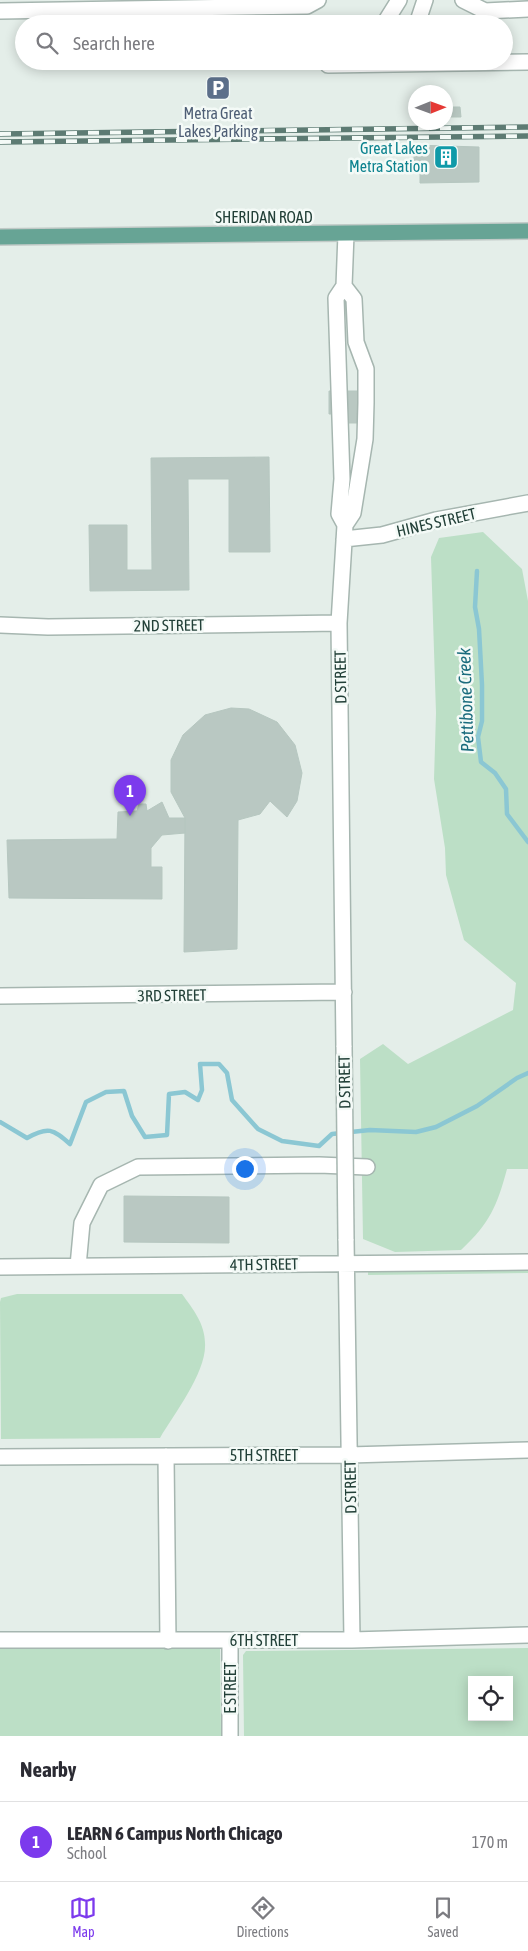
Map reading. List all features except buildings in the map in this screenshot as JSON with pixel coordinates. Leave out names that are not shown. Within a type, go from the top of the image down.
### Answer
[{"type":"main road","name":"SHERIDAN ROAD","points":[[0,236],[528,231]]},
{"type":"street","points":[[0,11],[307,6],[318,0]]},
{"type":"street","points":[[390,15],[399,0]]},
{"type":"street","points":[[463,0],[485,11],[528,9]]},
{"type":"street","points":[[513,62],[528,62]]},
{"type":"street","name":"D STREET","points":[[346,234],[344,286],[336,298],[342,479],[340,514],[344,532],[339,623],[352,1640]]},
{"type":"street","name":"D STREET","points":[[344,286],[354,299],[355,333],[366,369],[365,439],[353,513],[344,532]]},
{"type":"street","name":"HINES STREET","points":[[344,532],[382,534],[436,520],[528,503]]},
{"type":"street","name":"2ND STREET","points":[[0,625],[48,627],[339,623]]},
{"type":"street","name":"3RD STREET","points":[[0,996],[344,992]]},
{"type":"street","points":[[78,1266],[82,1224],[101,1185],[138,1166],[319,1165],[367,1167]]},
{"type":"street","name":"4TH STREET","points":[[0,1267],[528,1262]]},
{"type":"street","name":"5TH STREET","points":[[0,1456],[349,1455],[528,1450]]},
{"type":"street","points":[[166,1456],[168,1640]]},
{"type":"street","name":"6TH STREET","points":[[0,1640],[230,1641],[528,1636]]},
{"type":"street","name":"E STREET","points":[[230,1641],[230,1736]]},
{"type":"green space","points":[[483,532],[522,569],[528,601],[528,1169],[507,1169],[496,1204],[486,1222],[461,1250],[395,1252],[363,1239],[360,1059],[383,1044],[408,1064],[513,1010],[516,983],[464,940],[446,875],[445,848],[434,779],[436,713],[431,557],[439,538]]},
{"type":"green space","points":[[528,1267],[528,1273],[368,1275],[368,1271]]},
{"type":"green space","points":[[17,1294],[182,1294],[198,1317],[203,1329],[204,1354],[201,1367],[195,1379],[160,1438],[1,1439],[0,1302],[1,1298]]},
{"type":"green space","points":[[220,1647],[221,1736],[0,1736],[0,1649]]},
{"type":"green space","points":[[528,1648],[528,1736],[244,1736],[243,1655],[246,1651]]},
{"type":"waterway","name":"Pettibone Creek","points":[[477,571],[475,607],[479,629],[482,685],[482,721],[478,737],[481,762],[495,773],[506,789],[507,814],[528,842]]},
{"type":"waterway","name":"Pettibone Creek","points":[[0,1122],[27,1138],[40,1132],[50,1131],[59,1135],[70,1144],[86,1102],[106,1092],[124,1091],[132,1116],[145,1137],[167,1135],[169,1094],[185,1092],[198,1100],[202,1090],[200,1064],[219,1064],[227,1073],[232,1100],[258,1129],[282,1141],[319,1146],[332,1134],[370,1130],[416,1132],[436,1127],[477,1106],[517,1078],[528,1073]]},
{"type":"railway","points":[[0,134],[528,127]]},
{"type":"railway","points":[[0,142],[528,136]]},
{"type":"place","name":"Metra Great Lakes Parking","points":[[218,88]]},
{"type":"place","name":"Great Lakes Metra Station","points":[[446,157]]},
{"type":"place","name":"LEARN 6 Campus North Chicago","points":[[130,816]]}]
